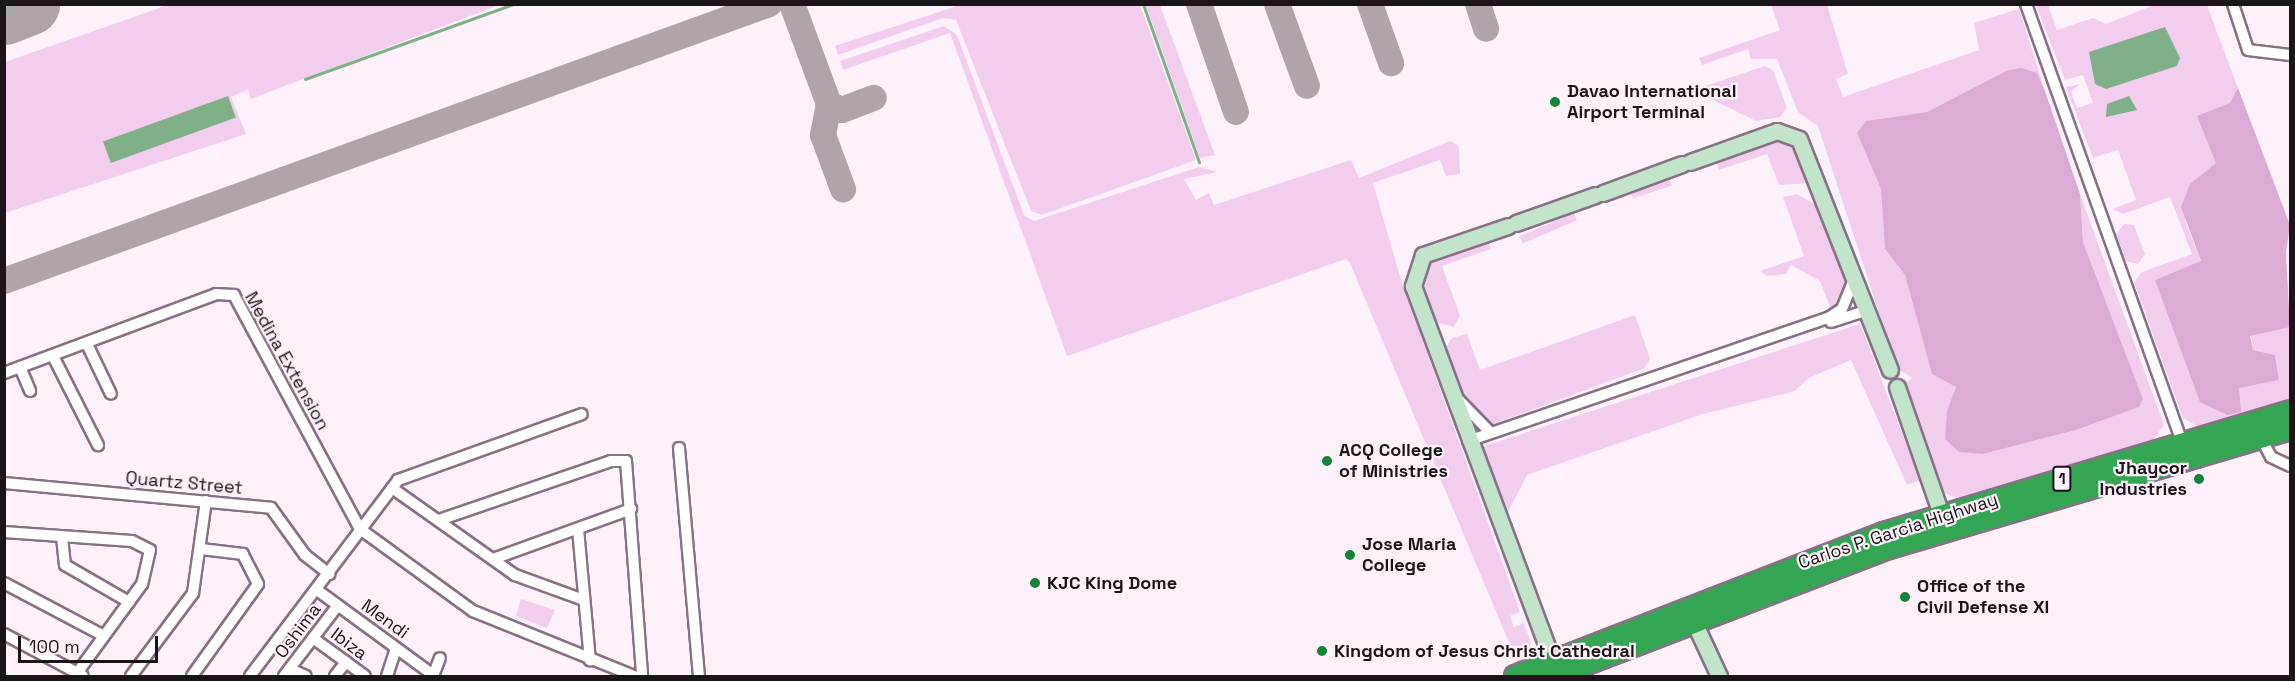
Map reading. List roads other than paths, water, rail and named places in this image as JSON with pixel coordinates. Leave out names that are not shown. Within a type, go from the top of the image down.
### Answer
[{"type":"highway","name":"Carlos P. Garcia Highway","points":[[1555,671],[1764,576],[1943,522],[2290,411]]},
{"type":"highway","name":"Carlos P. Garcia Highway","points":[[1515,676],[1555,671],[1694,622],[1943,522],[2179,464],[2290,429]]},
{"type":"highway","points":[[2179,464],[2183,444],[2207,454]]},
{"type":"street","points":[[2026,4],[2183,444]]},
{"type":"street","points":[[2233,4],[2248,50],[2290,55]]},
{"type":"street","points":[[1555,671],[1447,388],[1414,291],[1414,270],[1428,253],[1777,131],[1795,136],[1868,310],[1890,370]]},
{"type":"street","points":[[1468,441],[1838,313],[1854,280]]},
{"type":"street","name":"Medina Extension","points":[[4,373],[87,344],[216,294],[234,295],[360,530]]},
{"type":"street","points":[[1667,371],[1676,375],[1868,310]]},
{"type":"street","points":[[87,344],[111,393]]},
{"type":"street","points":[[53,356],[98,445]]},
{"type":"street","points":[[20,367],[30,391]]},
{"type":"street","points":[[1897,387],[1943,522]]},
{"type":"street","points":[[1447,388],[1490,432]]},
{"type":"street","points":[[250,676],[393,488],[414,472],[582,414]]},
{"type":"street","points":[[2261,438],[2271,457],[2290,466]]},
{"type":"street","points":[[680,448],[699,676]]},
{"type":"street","points":[[439,520],[621,459],[628,463],[642,676]]},
{"type":"street","name":"Quartz Street","points":[[4,483],[206,501],[277,511],[305,555],[328,574]]},
{"type":"street","points":[[393,488],[493,559],[537,586],[581,599]]},
{"type":"street","points":[[131,676],[193,594],[206,501]]},
{"type":"street","points":[[493,559],[631,509]]},
{"type":"street","points":[[578,529],[581,599],[590,660]]},
{"type":"street","points":[[360,530],[473,611],[634,676]]},
{"type":"street","points":[[4,532],[147,545],[151,556],[146,576],[80,675],[4,634]]},
{"type":"street","points":[[62,537],[65,565],[129,602]]},
{"type":"street","points":[[192,676],[258,584],[243,554],[201,549]]},
{"type":"street","points":[[4,583],[104,636]]},
{"type":"street","name":"Mendi","points":[[317,590],[433,676]]},
{"type":"street","name":"Oshima","points":[[287,673],[338,606]]},
{"type":"street","points":[[1694,622],[1719,676]]},
{"type":"street","name":"Ibiza","points":[[313,638],[365,676]]},
{"type":"street","points":[[387,676],[396,648]]},
{"type":"street","points":[[433,676],[440,658]]},
{"type":"street","points":[[335,676],[346,662]]},
{"type":"street","points":[[287,673],[306,676]]},
{"type":"waterway","points":[[305,79],[513,4]]},
{"type":"waterway","points":[[1143,4],[1199,162]]},
{"type":"place","name":"Davao International Airport Terminal","points":[[1555,102]]},
{"type":"place","name":"ACQ College of Ministries","points":[[1327,461]]},
{"type":"place","name":"Jhaycor Industries","points":[[2199,479]]},
{"type":"place","name":"Jose Maria College","points":[[1350,555]]},
{"type":"place","name":"KJC King Dome","points":[[1035,583]]},
{"type":"place","name":"Office of the Civil Defense XI","points":[[1905,597]]},
{"type":"place","name":"Kingdom of Jesus Christ Cathedral","points":[[1322,651]]}]
